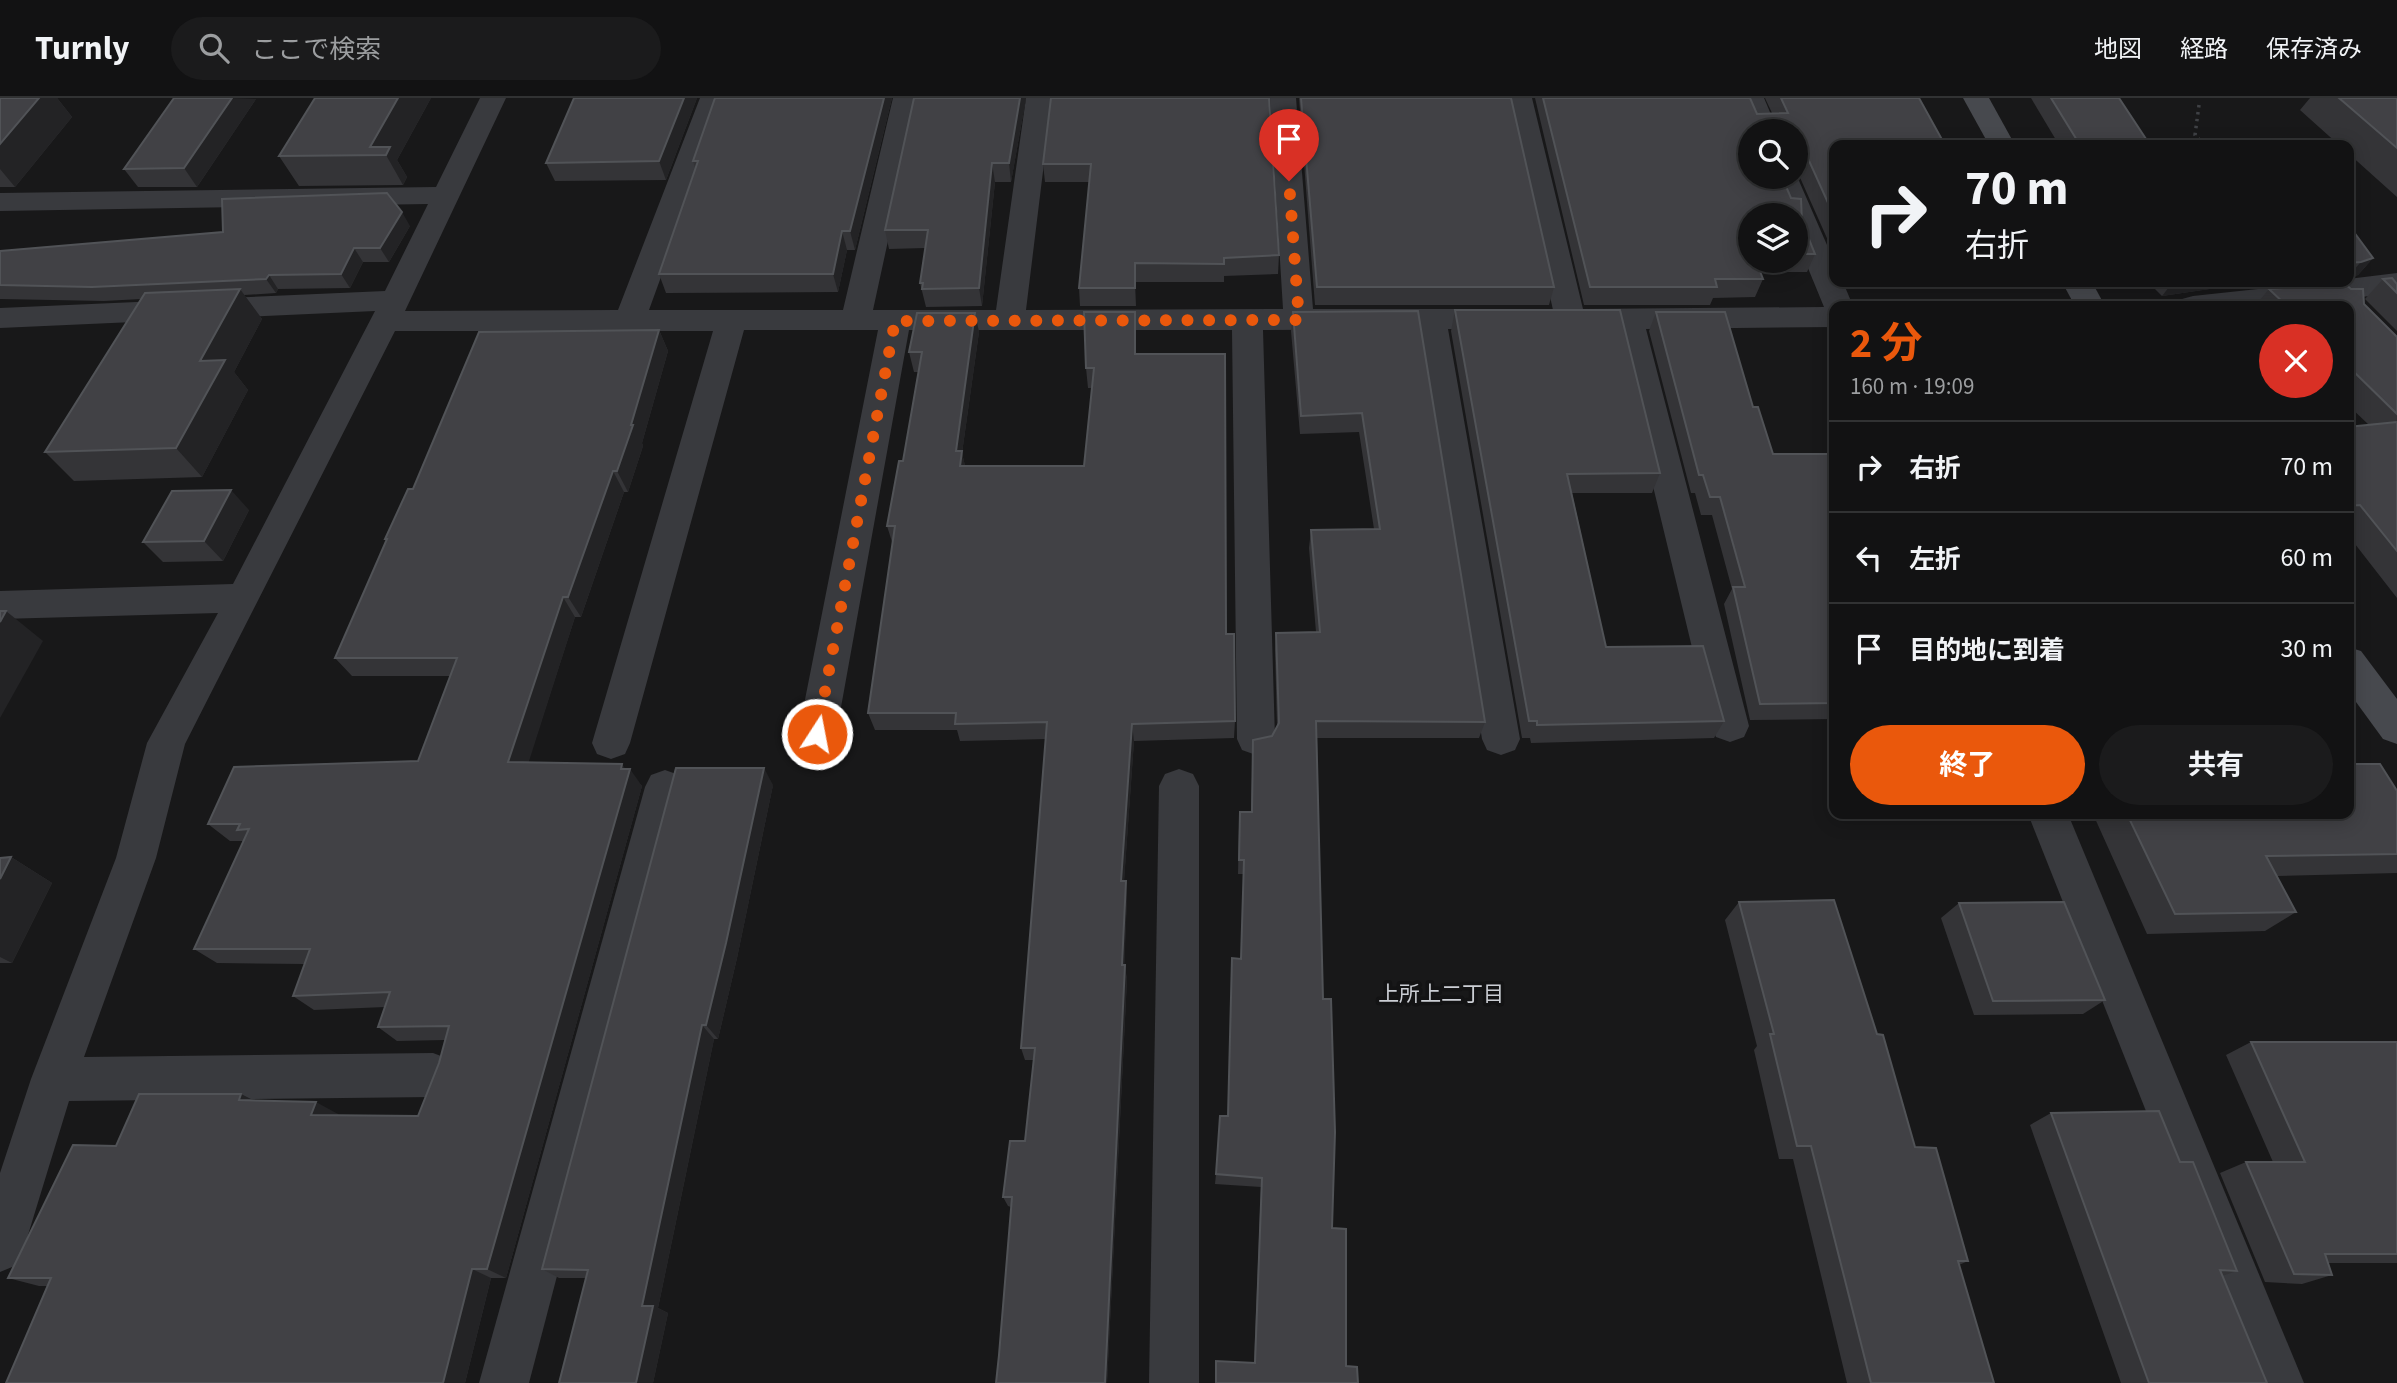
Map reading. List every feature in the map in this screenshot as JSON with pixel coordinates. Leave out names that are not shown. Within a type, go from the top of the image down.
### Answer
[{"type":"street","points":[[0,1248],[53,1079],[136,858],[166,743],[244,598],[390,311],[443,195],[493,98]]},
{"type":"street","points":[[630,320],[713,98]]},
{"type":"street","points":[[856,320],[906,98]]},
{"type":"street","points":[[1010,320],[1039,98]]},
{"type":"street","points":[[1283,98],[1299,320]]},
{"type":"street","points":[[1519,98],[1547,319]]},
{"type":"street","points":[[1751,98],[1760,119]]},
{"type":"street","points":[[1976,98],[1999,140]]},
{"type":"street","points":[[1789,189],[1829,284]]},
{"type":"street","points":[[0,202],[443,195]]},
{"type":"street","points":[[2237,301],[2397,283]]},
{"type":"street","points":[[2335,290],[2346,301]]},
{"type":"street","points":[[2354,309],[2362,317]]},
{"type":"street","points":[[0,318],[390,311],[630,320],[1247,321],[1829,317]]},
{"type":"street","points":[[1628,318],[1730,726]]},
{"type":"street","points":[[611,743],[732,319]]},
{"type":"street","points":[[1431,320],[1501,738]]},
{"type":"street","points":[[817,734],[895,321]]},
{"type":"street","points":[[1247,321],[1256,739]]},
{"type":"street","points":[[0,605],[244,598]]},
{"type":"street","points":[[2354,670],[2395,722]]},
{"type":"street","points":[[1174,1383],[1178,786]]},
{"type":"street","points":[[504,1383],[665,787]]},
{"type":"street","points":[[2050,819],[2279,1383]]},
{"type":"street","points":[[53,1079],[433,1075]]},
{"type":"path","points":[[2199,105],[2195,135],[2200,140]]},
{"type":"building","points":[[0,98],[39,98],[0,144]]},
{"type":"building","points":[[174,98],[232,98],[184,168],[124,169]]},
{"type":"building","points":[[315,98],[398,98],[370,147],[390,147],[386,155],[279,156]]},
{"type":"building","points":[[574,98],[684,98],[659,161],[546,163]]},
{"type":"building","points":[[715,98],[884,98],[850,231],[842,231],[833,274],[659,274],[698,161],[693,161]]},
{"type":"building","points":[[914,98],[1020,98],[1009,163],[992,163],[979,288],[922,289],[923,283],[920,283],[928,230],[885,230]]},
{"type":"building","points":[[1051,98],[1269,98],[1279,255],[1224,258],[1224,264],[1135,263],[1135,288],[1079,288],[1091,164],[1043,164]]},
{"type":"building","points":[[1301,98],[1511,98],[1554,287],[1317,287]]},
{"type":"building","points":[[1543,98],[1750,98],[1757,114],[1788,113],[1781,98],[1919,98],[1942,140],[1829,140],[1829,205],[1808,158],[1808,119],[1738,119],[1738,189],[1787,189],[1791,198],[1801,199],[1801,203],[1738,203],[1738,273],[1761,273],[1763,279],[1715,279],[1717,287],[1590,287]]},
{"type":"building","points":[[2051,98],[2119,98],[2147,140],[2077,140]]},
{"type":"building","points":[[2339,98],[2397,98],[2397,148]]},
{"type":"building","points":[[387,193],[402,212],[380,248],[354,248],[341,274],[269,275],[266,279],[92,287],[0,285],[0,251],[223,232],[222,199]]},
{"type":"building","points":[[2354,232],[2373,258],[2354,263]]},
{"type":"building","points":[[1808,237],[1815,254],[1808,254]]},
{"type":"building","points":[[2392,278],[2397,284],[2397,293],[2383,279]]},
{"type":"building","points":[[240,289],[200,361],[225,360],[176,448],[45,452],[145,293]]},
{"type":"building","points":[[2269,289],[2363,289],[2364,304],[2397,337],[2397,414],[2354,372],[2354,301],[2282,301]]},
{"type":"building","points":[[1455,310],[1620,310],[1660,473],[1567,474],[1606,647],[1703,646],[1724,721],[1537,725],[1537,721],[1529,721]]},
{"type":"building","points":[[1418,311],[1485,722],[1316,721],[1323,999],[1331,999],[1335,1132],[1332,1228],[1346,1229],[1346,1366],[1357,1367],[1358,1383],[1216,1383],[1216,1361],[1255,1363],[1262,1178],[1216,1174],[1220,1116],[1228,1116],[1232,958],[1241,959],[1244,860],[1239,860],[1240,812],[1252,812],[1253,740],[1272,736],[1279,723],[1276,633],[1320,632],[1311,530],[1380,529],[1362,413],[1301,416],[1293,312]]},
{"type":"building","points":[[1084,312],[1135,312],[1135,354],[1225,354],[1226,634],[1234,634],[1235,721],[1132,724],[1121,881],[1126,881],[1122,965],[1125,965],[1105,1383],[996,1383],[1012,1197],[1003,1197],[1010,1141],[1025,1141],[1035,1048],[1021,1048],[1047,722],[955,724],[956,713],[868,713],[895,526],[887,526],[899,461],[903,461],[922,352],[909,352],[917,313],[975,313],[956,451],[962,451],[960,466],[1084,466],[1094,368],[1086,368]]},
{"type":"building","points":[[1656,312],[1725,312],[1753,407],[1758,407],[1773,454],[1829,454],[1829,703],[1760,704],[1733,587],[1745,587],[1720,497],[1710,497],[1703,475],[1699,475]]},
{"type":"building","points":[[659,330],[633,425],[617,471],[613,471],[568,597],[563,597],[508,762],[622,764],[621,769],[630,769],[487,1269],[472,1269],[443,1383],[6,1383],[51,1278],[8,1278],[73,1145],[116,1146],[139,1094],[241,1094],[239,1100],[316,1102],[311,1115],[418,1116],[439,1063],[449,1026],[378,1027],[390,992],[293,996],[310,949],[194,949],[249,829],[237,830],[240,824],[208,824],[234,767],[418,761],[457,658],[335,658],[408,489],[413,489],[479,332]]},
{"type":"building","points":[[2397,422],[2397,551],[2360,505],[2354,506],[2354,426]]},
{"type":"building","points":[[231,490],[204,541],[143,542],[172,491]]},
{"type":"building","points":[[0,611],[6,611],[0,622]]},
{"type":"building","points":[[2354,764],[2380,764],[2397,791],[2397,854],[2266,856],[2296,912],[2175,914],[2129,819],[2354,819]]},
{"type":"building","points":[[676,768],[764,768],[726,943],[706,1025],[702,1025],[642,1306],[653,1306],[636,1383],[559,1383],[588,1270],[542,1269]]},
{"type":"building","points":[[11,857],[0,879],[0,858]]},
{"type":"building","points":[[1834,900],[1877,1034],[1883,1035],[1915,1147],[1936,1148],[1968,1261],[1958,1261],[1994,1383],[1871,1383],[1811,1146],[1797,1146],[1770,1034],[1774,1034],[1739,902]]},
{"type":"building","points":[[2064,902],[2105,1000],[1993,1001],[1959,903]]},
{"type":"building","points":[[2251,1042],[2397,1042],[2397,1254],[2325,1254],[2332,1275],[2294,1274],[2246,1162],[2305,1162]]},
{"type":"building","points":[[2159,1111],[2180,1162],[2193,1162],[2237,1271],[2220,1270],[2267,1383],[2149,1383],[2051,1113]]},
{"type":"district","name":"上所上二丁目","points":[[1441,994]]},
{"type":"route","points":[[817,734],[895,321],[1299,320],[1289,181]]}]
